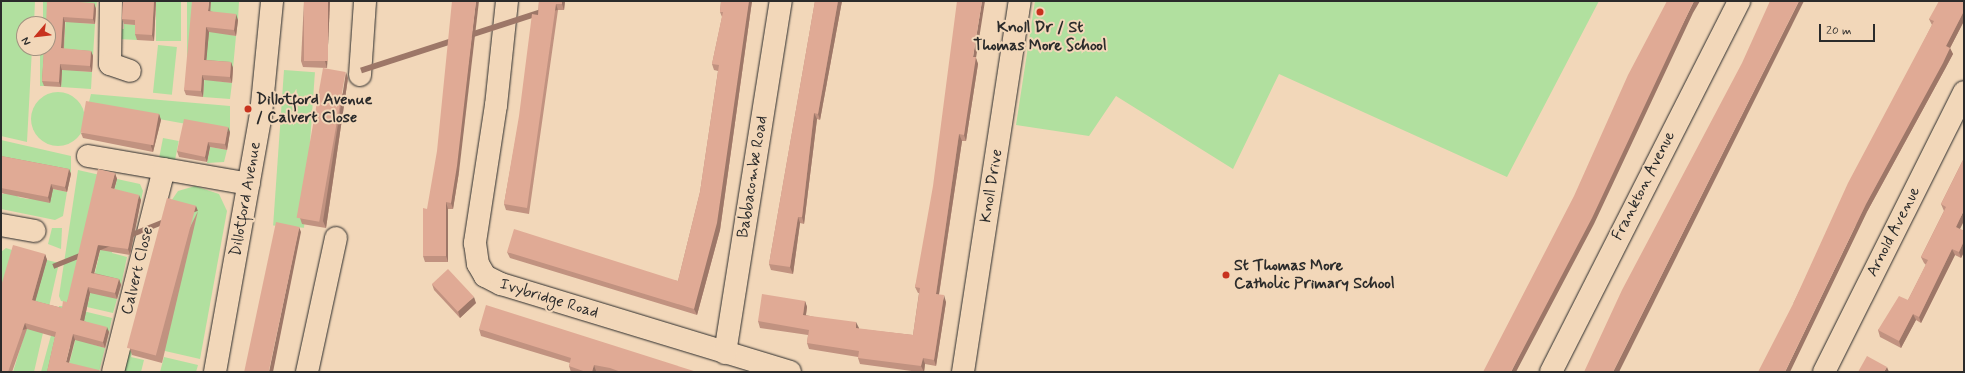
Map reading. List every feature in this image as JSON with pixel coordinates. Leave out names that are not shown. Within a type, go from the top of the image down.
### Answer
[{"type":"street","points":[[112,1],[110,64],[130,71]]},
{"type":"street","name":"Dillotford Avenue","points":[[215,372],[249,184],[267,69],[272,1]]},
{"type":"street","points":[[360,75],[365,1]]},
{"type":"street","name":"Ivybridge Road","points":[[507,1],[496,105],[475,243],[481,270],[501,284],[790,372]]},
{"type":"street","name":"Babbacombe Road","points":[[725,353],[780,1]]},
{"type":"street","name":"Knoll Drive","points":[[963,372],[1020,1]]},
{"type":"street","name":"Frankton Avenue","points":[[1551,372],[1739,1]]},
{"type":"street","name":"Arnold Avenue","points":[[1824,372],[1964,92]]},
{"type":"street","points":[[88,156],[249,184]]},
{"type":"street","name":"Calvert Close","points":[[113,372],[164,169]]},
{"type":"street","points":[[1,225],[34,231]]},
{"type":"street","points":[[307,372],[336,238]]},
{"type":"green space","points":[[1,1],[35,1],[34,16],[16,16],[16,56],[32,56],[27,142],[1,136]]},
{"type":"green space","points":[[43,1],[50,1],[50,16],[43,16]]},
{"type":"green space","points":[[67,1],[97,1],[96,9],[81,8],[80,23],[95,24],[93,56],[78,71],[92,72],[91,89],[61,87]]},
{"type":"green space","points":[[156,1],[181,1],[181,41],[156,41]]},
{"type":"green space","points":[[187,1],[194,1],[194,95],[187,95]]},
{"type":"green space","points":[[211,1],[239,1],[238,20],[221,33],[236,36],[233,68],[217,81],[232,83],[230,99],[203,97]]},
{"type":"green space","points":[[1035,1],[1599,1],[1507,177],[1279,74],[1233,169],[1116,96],[1089,136],[1016,125]]},
{"type":"green space","points":[[124,24],[137,25],[137,40],[119,39],[119,29],[124,29]]},
{"type":"green space","points":[[158,45],[177,47],[172,95],[153,93]]},
{"type":"green space","points":[[40,56],[47,56],[47,86],[40,86]]},
{"type":"green space","points":[[284,70],[315,72],[304,228],[273,226]]},
{"type":"green space","points":[[53,92],[63,92],[73,96],[81,104],[85,114],[85,124],[81,134],[73,142],[63,146],[53,146],[43,142],[35,134],[31,124],[31,114],[35,104],[43,96]]},
{"type":"green space","points":[[91,94],[230,106],[230,132],[88,106]]},
{"type":"green space","points":[[163,138],[179,141],[175,161],[159,158]]},
{"type":"green space","points":[[1,140],[71,156],[71,174],[1,161]]},
{"type":"green space","points":[[210,147],[227,150],[224,162],[207,163]]},
{"type":"green space","points":[[78,170],[100,175],[70,303],[61,301],[59,296]]},
{"type":"green space","points":[[117,179],[140,184],[143,191],[141,200],[126,197],[112,253],[127,257],[121,285],[106,281],[117,299],[113,313],[87,307]]},
{"type":"green space","points":[[7,180],[18,197],[28,199],[53,189],[67,192],[63,216],[55,220],[1,209],[1,194],[4,194]]},
{"type":"green space","points":[[195,186],[219,194],[227,211],[200,359],[165,351],[169,204],[178,191]]},
{"type":"green space","points":[[52,228],[62,228],[61,249],[48,244]]},
{"type":"green space","points":[[6,248],[15,251],[1,321],[1,252]]},
{"type":"green space","points":[[47,260],[59,263],[34,372],[13,372]]},
{"type":"green space","points":[[59,306],[65,306],[50,372],[41,372]]},
{"type":"green space","points":[[83,311],[112,318],[109,332],[94,329],[91,344],[105,348],[99,372],[67,372]]},
{"type":"green space","points":[[129,348],[133,349],[131,357],[144,360],[141,372],[123,372]]},
{"type":"green space","points":[[164,357],[198,365],[196,372],[160,372]]},
{"type":"building","points":[[47,1],[94,3],[93,19],[63,17],[61,48],[91,51],[90,66],[60,64],[59,82],[42,81],[44,56],[56,56],[56,16],[46,16]]},
{"type":"building","points":[[123,1],[154,1],[152,35],[135,34],[135,20],[122,19]]},
{"type":"building","points":[[192,1],[209,1],[208,11],[236,14],[234,30],[206,27],[204,60],[231,62],[230,77],[202,75],[201,91],[184,90]]},
{"type":"building","points":[[304,1],[328,1],[328,61],[304,61]]},
{"type":"building","points":[[452,1],[476,1],[457,166],[451,203],[446,202],[446,256],[423,256],[423,208],[427,209],[437,151]]},
{"type":"building","points":[[539,1],[562,1],[562,4],[556,4],[527,208],[504,204],[519,116],[532,14],[538,15]]},
{"type":"building","points":[[721,1],[749,1],[717,223],[694,309],[507,252],[514,229],[678,281],[700,192],[719,65],[712,64],[723,12],[720,12]]},
{"type":"building","points":[[815,1],[838,1],[818,114],[814,113],[802,217],[798,217],[790,267],[769,264]]},
{"type":"building","points":[[957,1],[982,1],[973,57],[976,57],[964,135],[959,134],[936,294],[944,295],[934,360],[923,358],[921,366],[858,358],[859,351],[807,343],[809,330],[758,321],[762,294],[805,301],[803,315],[856,322],[856,328],[913,335],[920,288],[915,287],[933,186]]},
{"type":"building","points":[[1667,1],[1694,1],[1592,218],[1511,372],[1483,372],[1574,196],[1628,75]]},
{"type":"building","points":[[1770,1],[1799,1],[1613,372],[1584,372],[1622,290],[1742,63]]},
{"type":"building","points":[[1939,1],[1964,1],[1964,11],[1946,46],[1950,48],[1943,63],[1866,204],[1785,372],[1758,372],[1793,304],[1848,183],[1934,21],[1929,19]]},
{"type":"building","points":[[323,68],[346,72],[319,222],[297,218]]},
{"type":"building","points":[[86,101],[159,114],[153,145],[80,133]]},
{"type":"building","points":[[184,119],[228,127],[225,144],[208,142],[205,157],[177,151]]},
{"type":"building","points":[[1,156],[69,169],[65,187],[51,184],[48,197],[1,188]]},
{"type":"building","points":[[1964,158],[1964,210],[1956,227],[1964,231],[1964,241],[1959,252],[1952,249],[1919,317],[1913,314],[1899,341],[1878,330],[1899,296],[1908,300],[1928,260],[1921,257],[1946,207],[1941,204]]},
{"type":"building","points":[[98,169],[115,173],[111,188],[139,195],[128,249],[98,245],[91,273],[119,279],[115,293],[88,287],[80,320],[107,327],[103,342],[73,334],[66,362],[99,370],[101,372],[47,372],[56,332],[25,323],[8,372],[1,372],[1,286],[13,245],[45,254],[32,300],[62,308],[63,301],[67,302]]},
{"type":"building","points":[[167,198],[196,206],[156,355],[127,348]]},
{"type":"building","points":[[276,222],[299,227],[269,372],[244,372]]},
{"type":"building","points":[[448,269],[474,297],[458,312],[432,284]]},
{"type":"building","points":[[486,305],[697,372],[621,372],[594,365],[592,372],[586,372],[569,366],[571,358],[479,329]]},
{"type":"building","points":[[1867,356],[1887,367],[1884,372],[1858,372]]},
{"type":"place","name":"Knoll Dr / St Thomas More School","points":[[1040,12]]},
{"type":"place","name":"Dillotford Avenue / Calvert Close","points":[[248,109]]},
{"type":"place","name":"St Thomas More Catholic Primary School","points":[[1226,275]]}]
